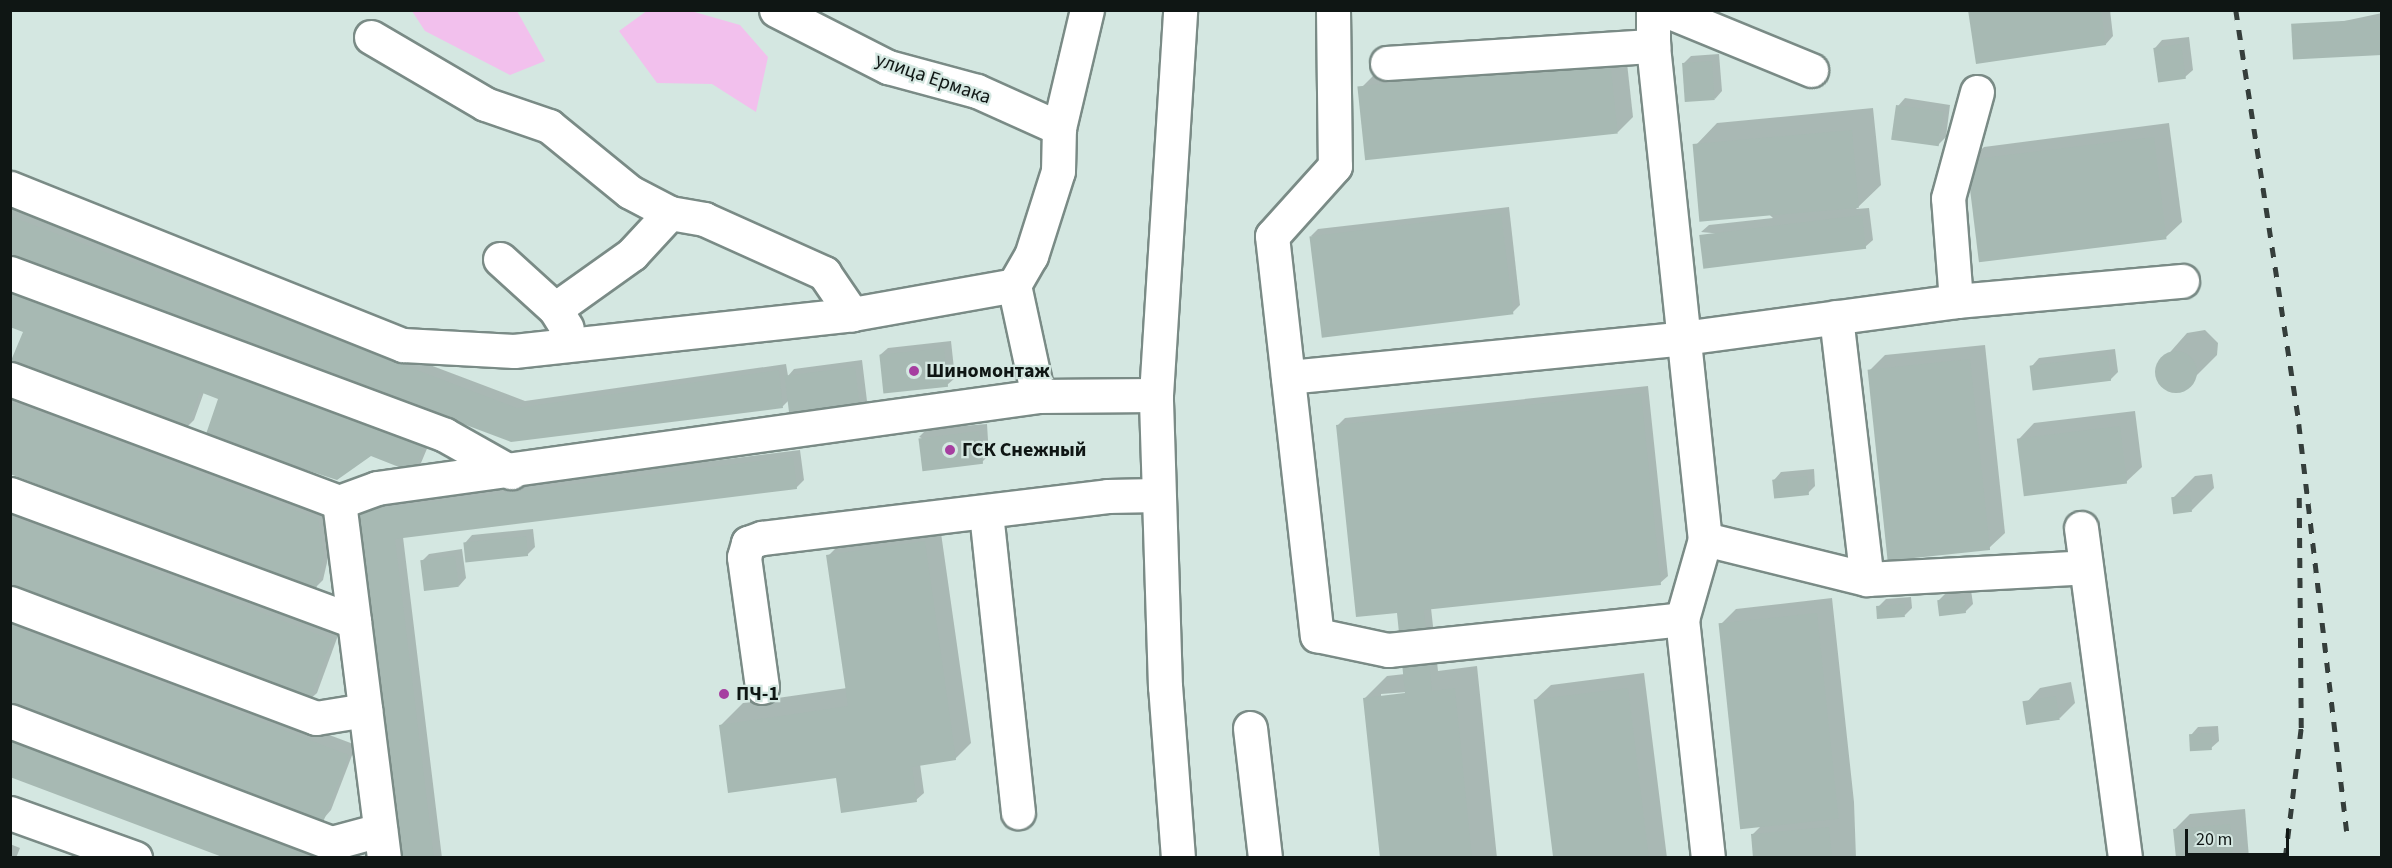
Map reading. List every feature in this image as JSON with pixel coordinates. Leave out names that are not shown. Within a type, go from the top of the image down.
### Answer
[{"type":"street","name":"улица Ермака","points":[[776,10],[888,67],[977,91],[1059,128]]},
{"type":"street","points":[[1038,396],[1014,285],[1031,256],[1058,171],[1059,128],[1087,10]]},
{"type":"street","points":[[1178,858],[1164,687],[1156,395],[1180,10]]},
{"type":"street","points":[[1333,10],[1335,166],[1272,236],[1317,635],[1388,650],[1682,619]]},
{"type":"street","points":[[1653,10],[1653,46],[1705,539],[1682,619],[1708,858]]},
{"type":"street","points":[[1665,10],[1811,70]]},
{"type":"street","points":[[371,37],[486,104],[549,126],[630,192],[670,213],[704,219],[824,273],[852,314]]},
{"type":"street","points":[[1387,63],[1653,46]]},
{"type":"street","points":[[1956,301],[1948,198],[1977,92]]},
{"type":"street","points":[[10,188],[403,345],[514,351],[578,345],[852,314],[1014,285]]},
{"type":"street","points":[[555,309],[632,254],[670,213]]},
{"type":"street","points":[[500,259],[555,309],[578,345]]},
{"type":"street","points":[[10,273],[445,435],[511,472]]},
{"type":"street","points":[[1288,377],[1684,338],[1956,301],[2182,281]]},
{"type":"street","points":[[1836,317],[1867,579]]},
{"type":"street","points":[[10,379],[339,502],[377,488],[511,472],[1038,396],[1156,395]]},
{"type":"street","points":[[10,494],[354,621]]},
{"type":"street","points":[[762,687],[744,557],[748,543],[762,538],[986,513],[1107,496],[1158,495]]},
{"type":"street","points":[[10,722],[332,843],[382,844],[339,502]]},
{"type":"street","points":[[986,513],[1018,812]]},
{"type":"street","points":[[2080,528],[2125,858]]},
{"type":"street","points":[[1705,539],[1867,579],[2086,567]]},
{"type":"street","points":[[10,603],[316,718],[365,710]]},
{"type":"street","points":[[1250,728],[1265,858]]},
{"type":"street","points":[[10,813],[135,858]]},
{"type":"shaded area","points":[[648,10],[691,11],[740,25],[768,57],[756,112],[712,84],[657,83],[619,31]]},
{"type":"shaded area","points":[[412,11],[517,11],[545,61],[510,75],[425,31]]},
{"type":"building","points":[[1968,10],[2101,10],[2106,45],[1976,64]]},
{"type":"building","points":[[2380,19],[2382,55],[2293,60],[2291,24]]},
{"type":"building","points":[[2181,44],[2186,79],[2158,83],[2153,48]]},
{"type":"building","points":[[1610,60],[1618,134],[1365,160],[1357,87]]},
{"type":"building","points":[[1712,61],[1715,100],[1685,102],[1682,63]]},
{"type":"building","points":[[1896,105],[1944,112],[1939,146],[1891,140]]},
{"type":"building","points":[[1852,130],[1859,208],[1699,222],[1693,144]]},
{"type":"building","points":[[2154,137],[2167,239],[1979,262],[1966,160]]},
{"type":"building","points":[[1501,213],[1513,314],[1322,338],[1309,237]]},
{"type":"building","points":[[1862,215],[1866,249],[1703,269],[1699,235]]},
{"type":"building","points":[[10,216],[517,408],[779,370],[783,408],[511,442],[10,254]]},
{"type":"building","points":[[10,292],[424,446],[414,473],[371,456],[337,480],[205,437],[218,399],[200,392],[186,429],[10,363],[23,332],[10,327]]},
{"type":"building","name":"Шиномонтаж","points":[[944,348],[948,387],[883,394],[879,355]]},
{"type":"building","points":[[2176,351],[2191,357],[2197,372],[2191,387],[2176,393],[2161,387],[2155,372],[2161,357]]},
{"type":"building","points":[[2108,356],[2111,381],[2033,390],[2030,366]]},
{"type":"building","points":[[1970,359],[1990,550],[1888,561],[1868,370]]},
{"type":"building","points":[[855,367],[860,410],[790,418],[785,376]]},
{"type":"building","points":[[1641,393],[1661,585],[1424,610],[1432,691],[1455,688],[1472,858],[1380,858],[1363,698],[1405,693],[1397,613],[1356,617],[1336,425]]},
{"type":"building","points":[[10,402],[318,519],[324,554],[316,589],[10,474]]},
{"type":"building","points":[[2120,426],[2127,484],[2024,496],[2017,439]]},
{"type":"building","name":"ГСК Снежный","points":[[979,431],[983,464],[922,471],[918,438]]},
{"type":"building","points":[[793,457],[797,489],[395,539],[434,858],[400,858],[358,511]]},
{"type":"building","points":[[1807,476],[1809,495],[1774,499],[1772,480]]},
{"type":"building","points":[[2190,495],[2192,512],[2173,514],[2171,497]]},
{"type":"building","points":[[10,516],[332,640],[306,708],[10,594]]},
{"type":"building","points":[[526,536],[528,556],[465,562],[463,543]]},
{"type":"building","points":[[925,541],[956,760],[912,767],[917,802],[841,813],[836,778],[728,793],[719,725],[848,706],[826,555]]},
{"type":"building","points":[[455,556],[459,587],[424,591],[420,560]]},
{"type":"building","points":[[1964,597],[1966,613],[1939,616],[1937,600]]},
{"type":"building","points":[[1904,604],[1905,617],[1877,619],[1876,606]]},
{"type":"building","points":[[1817,613],[1839,819],[1740,829],[1719,623]]},
{"type":"building","points":[[10,625],[349,755],[322,826],[10,706]]},
{"type":"building","points":[[1628,688],[1649,858],[1553,858],[1534,700]]},
{"type":"building","points":[[2056,696],[2060,720],[2026,725],[2022,701]]},
{"type":"building","points":[[2211,733],[2212,750],[2190,751],[2189,734]]},
{"type":"building","points":[[10,737],[332,857],[225,858],[10,777]]},
{"type":"building","points":[[2230,824],[2233,858],[2176,858],[2173,829]]},
{"type":"building","points":[[1829,827],[1832,858],[1753,858],[1751,834]]},
{"type":"railway","points":[[2236,10],[2299,424],[2347,831]]},
{"type":"railway","points":[[2285,858],[2301,728],[2299,490]]},
{"type":"place","name":"Шиномонтаж","points":[[914,371]]},
{"type":"place","name":"ГСК Снежный","points":[[950,450]]},
{"type":"place","name":"ПЧ-1","points":[[724,694]]}]
